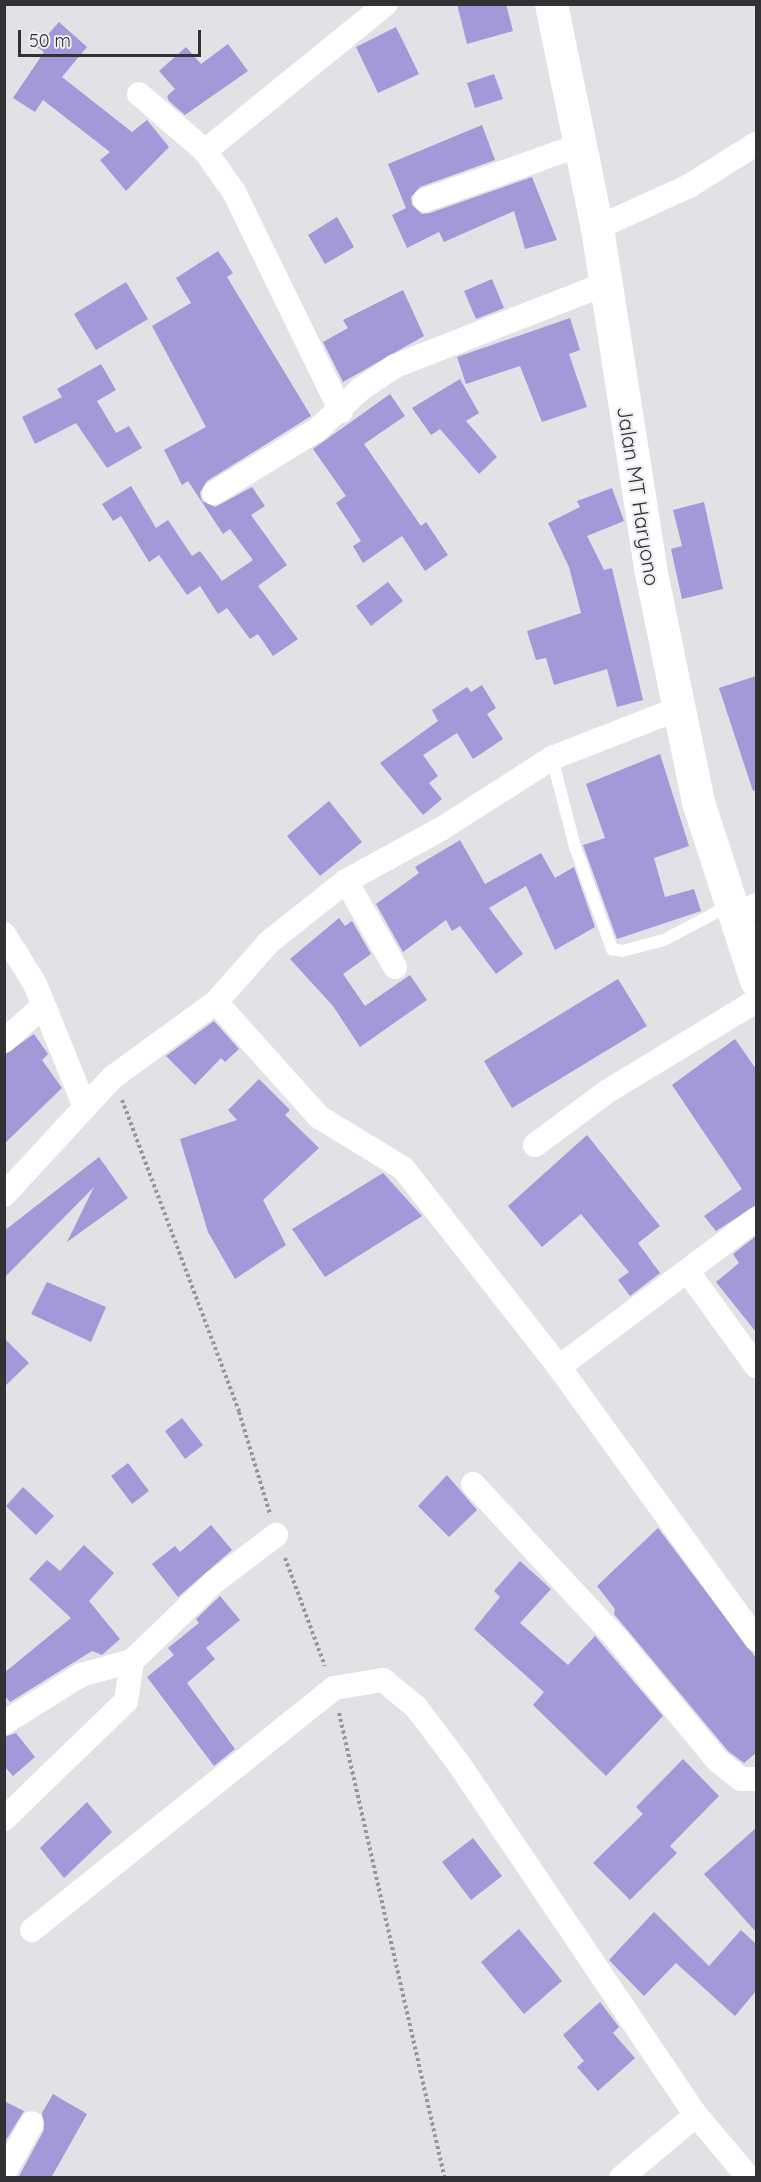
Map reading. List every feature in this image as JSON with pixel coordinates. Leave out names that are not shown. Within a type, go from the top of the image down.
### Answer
[{"type":"main road","name":"Jalan MT Haryono","points":[[551,4],[597,228],[650,568],[678,709],[698,802],[744,926],[756,981]]},
{"type":"street","points":[[205,151],[386,4]]},
{"type":"street","points":[[139,94],[205,151],[234,192],[341,411]]},
{"type":"street","points":[[597,228],[688,186],[756,144]]},
{"type":"street","points":[[425,200],[580,146]]},
{"type":"street","points":[[214,493],[288,450],[341,411],[374,378],[412,358],[605,284]]},
{"type":"street","points":[[4,1195],[113,1077],[216,1002],[269,942],[346,881],[441,829],[552,758],[678,709]]},
{"type":"street","points":[[346,881],[396,967]]},
{"type":"street","points":[[4,934],[27,968],[85,1107]]},
{"type":"street","points":[[535,1146],[608,1091],[756,1001]]},
{"type":"street","points":[[216,1002],[319,1117],[403,1168],[559,1366],[756,1639]]},
{"type":"street","points":[[4,1041],[42,1007]]},
{"type":"street","points":[[559,1366],[688,1272],[756,1219]]},
{"type":"street","points":[[688,1272],[756,1366]]},
{"type":"street","points":[[472,1484],[617,1639],[718,1761],[741,1779],[756,1779]]},
{"type":"street","points":[[4,1723],[81,1675],[132,1661],[214,1582],[276,1535]]},
{"type":"street","points":[[4,1819],[126,1701],[132,1661]]},
{"type":"street","points":[[32,1930],[334,1688],[383,1680],[416,1707],[696,2115],[749,2178]]},
{"type":"street","points":[[621,2178],[696,2115]]},
{"type":"street","points":[[4,2173],[32,2123]]},
{"type":"lane","points":[[552,758],[575,847],[612,949],[622,951],[664,940],[744,926]]},
{"type":"path","points":[[113,1077],[239,1412],[276,1535],[334,1688],[445,2178]]},
{"type":"building","points":[[457,4],[506,4],[513,31],[467,44]]},
{"type":"building","points":[[59,22],[87,47],[62,77],[132,132],[147,120],[169,147],[126,191],[100,160],[110,152],[43,100],[35,112],[13,98],[44,52],[37,47]]},
{"type":"building","points":[[396,27],[419,74],[378,93],[356,47]]},
{"type":"building","points":[[228,44],[248,71],[185,115],[169,101],[167,96],[175,89],[159,71],[186,47],[201,64]]},
{"type":"building","points":[[494,74],[503,99],[475,108],[467,83]]},
{"type":"building","points":[[482,125],[495,160],[420,187],[411,197],[412,205],[422,214],[430,213],[532,177],[557,240],[525,249],[514,211],[444,242],[439,232],[407,248],[392,215],[406,208],[388,164]]},
{"type":"building","points":[[337,217],[354,247],[325,264],[308,235]]},
{"type":"building","points":[[218,251],[233,273],[227,277],[311,416],[207,481],[200,493],[202,501],[215,507],[252,487],[265,506],[251,515],[287,565],[258,586],[298,639],[273,656],[258,634],[250,639],[227,608],[218,614],[200,586],[187,595],[159,555],[149,562],[121,516],[113,521],[102,504],[131,486],[156,528],[168,520],[192,556],[200,551],[222,581],[253,560],[230,529],[223,534],[188,481],[182,485],[164,450],[206,427],[152,326],[191,303],[176,278]]},
{"type":"building","points":[[492,279],[504,308],[476,319],[464,291]]},
{"type":"building","points":[[126,282],[148,319],[96,350],[74,314]]},
{"type":"building","points":[[403,290],[424,336],[343,382],[323,342],[348,328],[343,320]]},
{"type":"building","points":[[570,318],[580,350],[569,354],[587,407],[542,422],[520,366],[466,384],[457,357]]},
{"type":"building","points":[[101,364],[116,390],[97,401],[116,433],[129,426],[142,448],[107,468],[76,423],[35,444],[22,417],[62,397],[57,389]]},
{"type":"building","points":[[460,379],[479,413],[466,421],[497,457],[479,474],[440,429],[431,435],[412,408]]},
{"type":"building","points":[[390,394],[405,416],[364,444],[421,526],[426,522],[448,555],[425,571],[402,536],[363,563],[353,546],[361,541],[336,503],[346,496],[313,449]]},
{"type":"building","points":[[612,488],[624,521],[587,536],[604,570],[612,568],[643,700],[617,707],[607,669],[554,685],[546,658],[536,660],[527,631],[581,613],[569,567],[548,523],[580,507],[577,501]]},
{"type":"building","points":[[704,502],[723,589],[682,599],[671,549],[682,546],[673,510]]},
{"type":"building","points":[[388,582],[403,601],[371,626],[356,606]]},
{"type":"building","points":[[756,676],[756,790],[753,791],[719,688]]},
{"type":"building","points":[[482,685],[496,708],[487,714],[503,739],[473,759],[457,733],[423,755],[438,776],[429,783],[442,799],[423,815],[380,763],[438,721],[432,710],[467,687],[471,692]]},
{"type":"building","points":[[660,754],[689,846],[654,858],[665,897],[694,889],[701,911],[617,939],[583,845],[605,838],[586,784]]},
{"type":"building","points":[[329,801],[362,842],[320,876],[287,836]]},
{"type":"building","points":[[460,840],[485,884],[541,853],[555,878],[574,867],[595,927],[555,950],[526,886],[489,908],[523,954],[496,974],[460,926],[452,931],[446,920],[403,952],[376,904],[419,873],[415,867]]},
{"type":"building","points":[[339,918],[345,926],[352,921],[371,954],[343,974],[365,1006],[410,975],[427,1000],[360,1047],[333,1006],[290,959]]},
{"type":"building","points":[[618,979],[647,1026],[512,1108],[484,1061]]},
{"type":"building","points":[[214,1021],[239,1049],[225,1062],[221,1058],[195,1085],[166,1056]]},
{"type":"building","points":[[34,1034],[48,1054],[42,1060],[62,1088],[4,1144],[4,1055]]},
{"type":"building","points":[[735,1039],[756,1069],[756,1205],[716,1231],[704,1216],[742,1189],[672,1085]]},
{"type":"building","points":[[259,1079],[290,1110],[285,1115],[319,1148],[263,1200],[286,1245],[235,1279],[208,1232],[180,1139],[237,1120],[228,1110]]},
{"type":"building","points":[[587,1135],[660,1226],[638,1243],[660,1273],[630,1296],[618,1280],[629,1272],[581,1214],[542,1247],[508,1206]]},
{"type":"building","points":[[99,1157],[128,1198],[67,1242],[94,1187],[4,1278],[4,1231]]},
{"type":"building","points":[[383,1173],[422,1216],[325,1277],[292,1229]]},
{"type":"building","points":[[756,1236],[756,1332],[716,1282],[739,1263],[733,1254]]},
{"type":"building","points":[[47,1282],[106,1307],[91,1342],[31,1314]]},
{"type":"building","points":[[4,1338],[29,1363],[4,1387]]},
{"type":"building","points":[[182,1418],[203,1445],[185,1459],[165,1431]]},
{"type":"building","points":[[128,1463],[149,1491],[132,1504],[111,1476]]},
{"type":"building","points":[[447,1475],[477,1510],[449,1537],[418,1506]]},
{"type":"building","points":[[23,1487],[54,1516],[36,1535],[6,1506]]},
{"type":"building","points":[[211,1525],[232,1550],[178,1597],[152,1564],[175,1546],[180,1552]]},
{"type":"building","points":[[658,1528],[756,1658],[756,1753],[744,1763],[728,1751],[614,1614],[615,1609],[597,1586]]},
{"type":"building","points":[[84,1545],[114,1573],[89,1601],[120,1639],[102,1655],[92,1651],[10,1702],[4,1695],[4,1673],[71,1618],[29,1579],[47,1560],[60,1571]]},
{"type":"building","points":[[520,1561],[551,1589],[520,1623],[568,1665],[595,1636],[663,1716],[606,1776],[533,1705],[544,1692],[474,1629],[500,1597],[494,1591]]},
{"type":"building","points":[[220,1596],[240,1620],[206,1648],[215,1659],[187,1683],[235,1749],[214,1766],[147,1677],[174,1655],[168,1648],[199,1623],[196,1619]]},
{"type":"building","points":[[16,1733],[35,1757],[13,1776],[4,1766],[4,1737]]},
{"type":"building","points":[[683,1759],[719,1796],[670,1846],[677,1853],[630,1900],[593,1863],[643,1814],[636,1807]]},
{"type":"building","points":[[87,1802],[112,1832],[64,1878],[40,1848]]},
{"type":"building","points":[[756,1828],[756,1932],[704,1874]]},
{"type":"building","points":[[473,1838],[502,1876],[471,1900],[442,1862]]},
{"type":"building","points":[[654,1912],[709,1966],[741,1930],[756,1944],[756,1991],[735,2016],[676,1963],[644,1996],[609,1960]]},
{"type":"building","points":[[519,1929],[562,1981],[524,2014],[481,1962]]},
{"type":"building","points":[[600,2002],[619,2027],[613,2033],[635,2058],[598,2091],[577,2067],[584,2061],[563,2035]]},
{"type":"building","points":[[53,2094],[87,2114],[51,2178],[18,2178],[44,2130],[42,2113]]},
{"type":"building","points":[[4,2101],[24,2111],[4,2143]]}]
